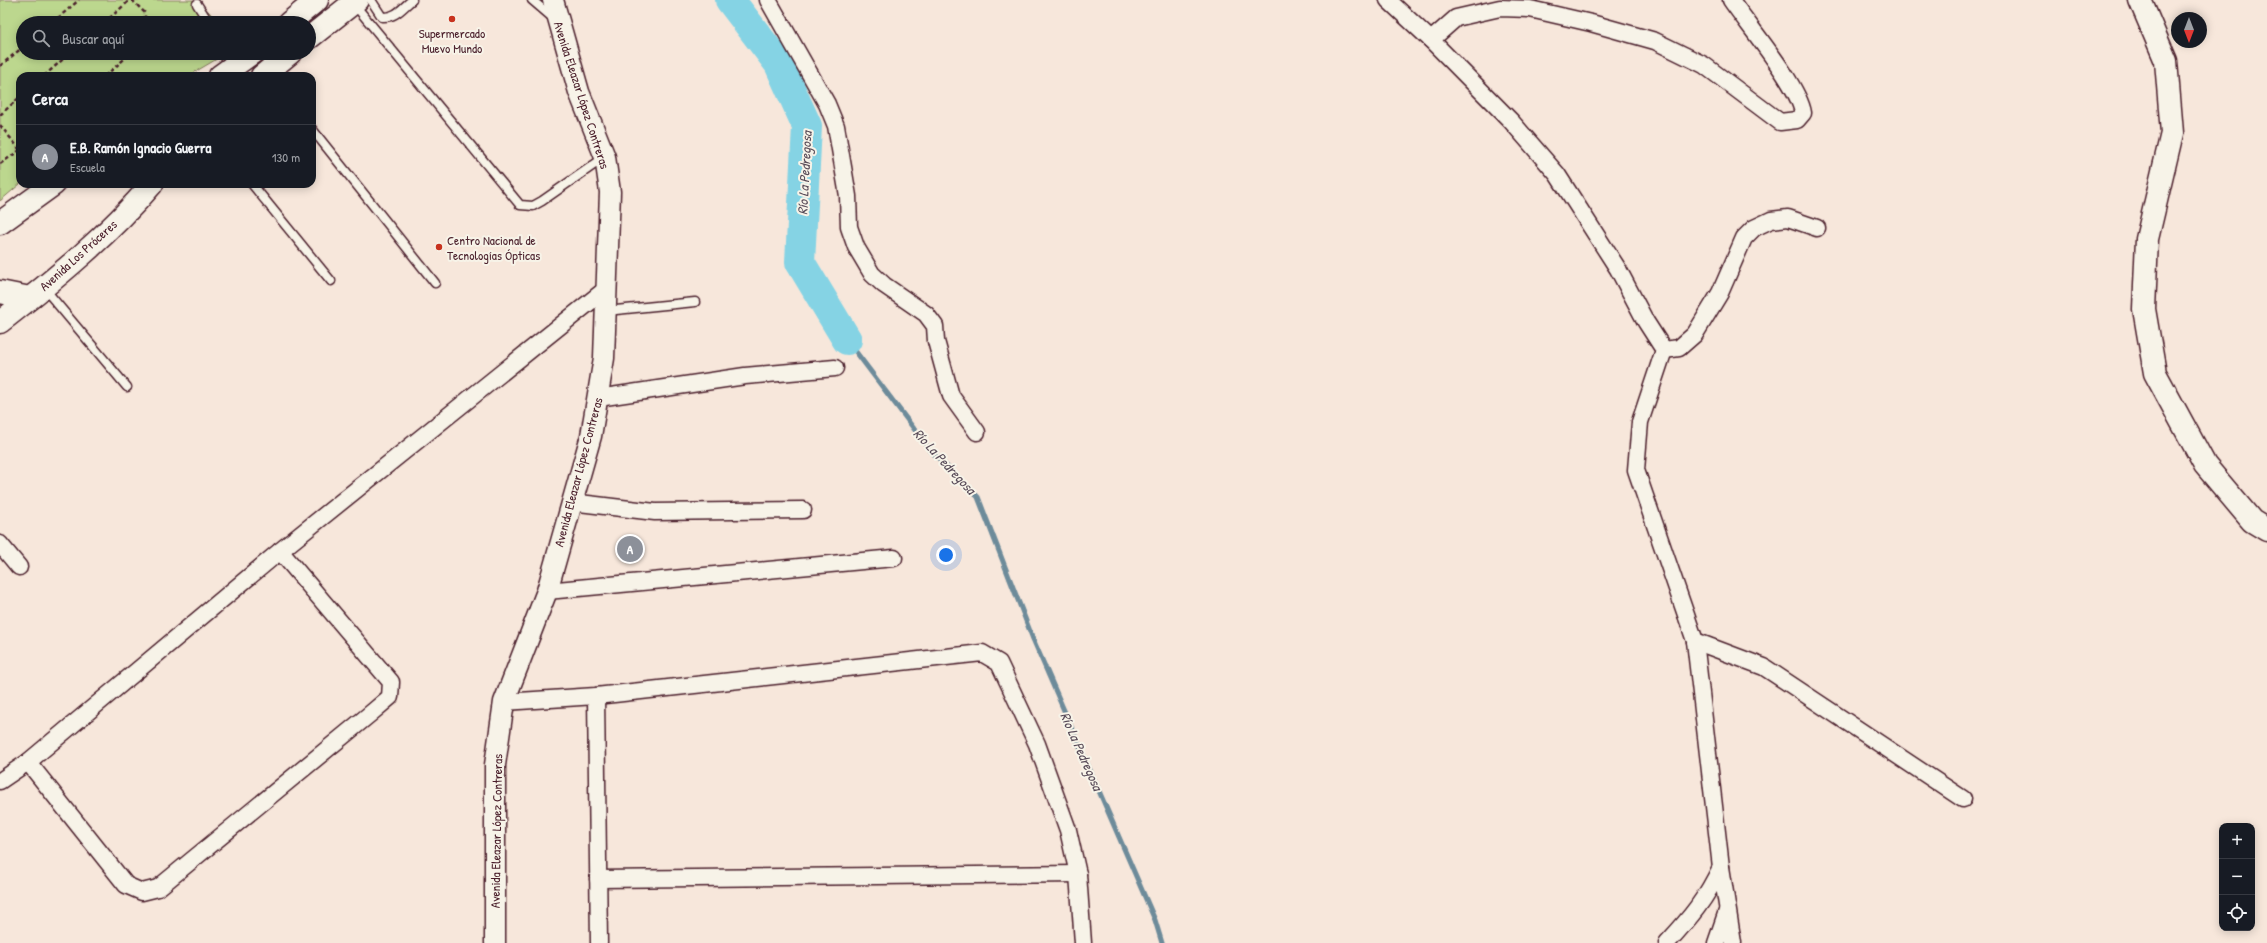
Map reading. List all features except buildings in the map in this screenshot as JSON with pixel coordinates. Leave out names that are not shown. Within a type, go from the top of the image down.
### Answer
[{"type":"main road","points":[[298,16],[317,0]]},
{"type":"main road","points":[[2140,0],[2166,60],[2172,133],[2147,239],[2144,309],[2155,373],[2205,466],[2252,521],[2267,530]]},
{"type":"main road","points":[[316,33],[360,1]]},
{"type":"main road","points":[[269,72],[282,60]]},
{"type":"main road","points":[[0,224],[49,188]]},
{"type":"main road","name":"Avenida Los Próceres","points":[[0,322],[135,204],[149,188]]},
{"type":"main road","points":[[0,292],[36,292]]},
{"type":"street","name":"Avenida Eleazar López Contreras","points":[[495,943],[495,765],[504,702],[547,591],[571,502],[591,436],[604,358],[610,192],[604,157],[579,92],[553,0]]},
{"type":"street","points":[[768,0],[827,104],[836,126],[848,196],[849,227],[856,247],[872,274],[884,285],[926,314],[935,326],[936,341],[951,396],[977,432]]},
{"type":"street","points":[[1388,0],[1431,40],[1512,121],[1557,174],[1618,269],[1646,322],[1664,350]]},
{"type":"street","points":[[1431,40],[1456,18],[1500,8],[1530,9],[1591,22],[1656,41],[1704,65],[1780,122],[1797,120],[1802,113],[1801,104],[1785,76],[1731,0]]},
{"type":"street","points":[[1664,350],[1679,348],[1695,334],[1720,293],[1744,238],[1754,228],[1771,220],[1788,218],[1817,228]]},
{"type":"street","points":[[0,781],[28,762],[280,551],[606,289]]},
{"type":"street","points":[[1664,350],[1640,422],[1636,470],[1695,641],[1721,867],[1733,943]]},
{"type":"street","points":[[598,398],[745,376],[836,368]]},
{"type":"street","points":[[571,502],[655,512],[803,510]]},
{"type":"street","points":[[0,544],[19,567]]},
{"type":"street","points":[[28,762],[126,885],[142,892],[158,888],[370,714],[390,697],[391,682],[280,551]]},
{"type":"street","points":[[547,591],[894,558]]},
{"type":"street","points":[[1695,641],[1764,667],[1963,799]]},
{"type":"street","points":[[504,702],[596,696],[982,653],[999,663],[1037,744],[1068,830],[1078,874],[1083,943]]},
{"type":"street","points":[[596,696],[599,943]]},
{"type":"street","points":[[1667,943],[1695,913],[1709,893],[1721,867]]},
{"type":"street","points":[[598,879],[1078,874]]},
{"type":"street","points":[[1716,943],[1728,910]]},
{"type":"lane","points":[[360,1],[382,17],[389,17],[396,15],[412,0]]},
{"type":"lane","points":[[532,0],[560,24]]},
{"type":"lane","points":[[360,1],[520,205],[533,206],[542,201],[604,157]]},
{"type":"lane","points":[[197,4],[205,16]]},
{"type":"lane","points":[[316,134],[435,283]]},
{"type":"lane","points":[[255,188],[331,281]]},
{"type":"lane","points":[[36,292],[127,387]]},
{"type":"lane","points":[[606,311],[695,302]]},
{"type":"path","points":[[60,16],[79,0]]},
{"type":"path","points":[[112,16],[131,0],[145,13],[145,16]]},
{"type":"path","points":[[0,66],[16,53]]},
{"type":"path","points":[[49,72],[62,60]]},
{"type":"path","points":[[110,72],[124,60]]},
{"type":"path","points":[[0,115],[16,101]]},
{"type":"path","points":[[0,125],[16,145]]},
{"type":"path","points":[[0,164],[16,153]]},
{"type":"green space","points":[[0,0],[198,0],[213,16],[16,16],[16,60],[215,60],[195,72],[16,72],[16,187],[0,201]]},
{"type":"waterway","name":"Río La Pedregosa","points":[[730,0],[779,64],[807,126],[800,262],[847,340]]},
{"type":"waterway","name":"Río La Pedregosa","points":[[847,340],[930,450],[978,497],[1033,639],[1155,920],[1162,943]]},
{"type":"place","name":"Supermercado Muevo Mundo","points":[[452,19]]},
{"type":"place","name":"Centro Nacional de Tecnologías Ópticas","points":[[439,247]]},
{"type":"place","name":"E.B. Ramón Ignacio Guerra","points":[[630,549]]}]
